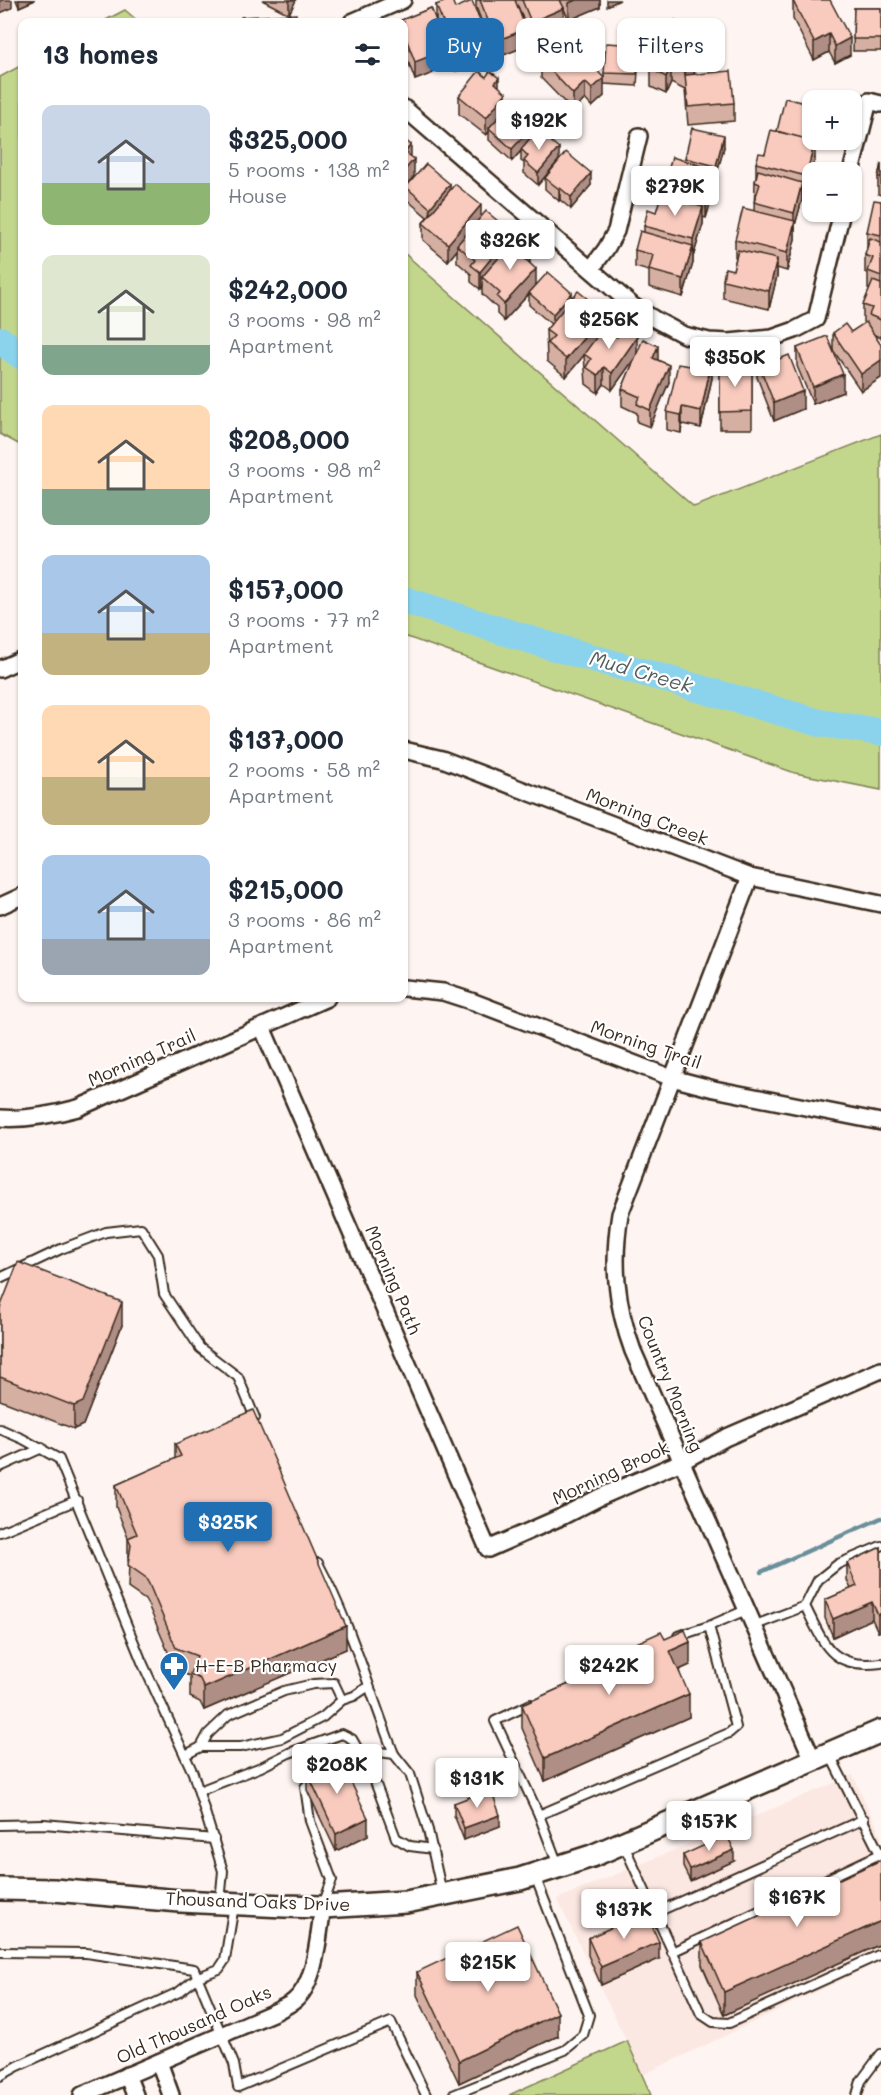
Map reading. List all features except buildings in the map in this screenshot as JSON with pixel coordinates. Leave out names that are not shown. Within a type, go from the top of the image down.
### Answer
[{"type":"main road","name":"Thousand Oaks Drive","points":[[0,1889],[54,1890],[180,1901],[323,1907],[406,1902],[485,1887],[559,1866],[623,1842],[881,1731]]},
{"type":"street","points":[[361,18],[403,0]]},
{"type":"street","points":[[855,162],[875,103]]},
{"type":"street","points":[[408,111],[633,306],[684,335],[709,341],[729,342],[778,335],[795,330],[816,319],[840,222]]},
{"type":"street","points":[[591,269],[616,231],[639,136]]},
{"type":"street","points":[[0,669],[18,661]]},
{"type":"street","name":"Morning Creek","points":[[408,751],[442,759],[750,877],[881,904]]},
{"type":"street","name":"Country Morning","points":[[750,877],[620,1214],[615,1260],[616,1285],[625,1329],[681,1462],[753,1626],[821,1757]]},
{"type":"street","points":[[0,906],[18,898]]},
{"type":"street","name":"Morning Trail","points":[[408,988],[443,992],[474,1002],[672,1078],[714,1089],[881,1122]]},
{"type":"street","name":"Morning Trail","points":[[0,1118],[28,1118],[57,1114],[78,1107],[318,1002]]},
{"type":"street","name":"Morning Path","points":[[262,1027],[488,1549]]},
{"type":"street","name":"Morning Brook","points":[[488,1549],[681,1462],[727,1437],[881,1370]]},
{"type":"street","name":"Old Thousand Oaks","points":[[82,2095],[277,2011],[295,2001],[305,1989],[311,1974],[323,1907]]},
{"type":"street","points":[[159,2061],[171,2095]]},
{"type":"street","points":[[127,2075],[135,2095]]},
{"type":"lane","points":[[0,1278],[61,1249],[105,1232],[141,1228],[158,1255],[164,1294],[200,1348],[237,1377],[258,1424]]},
{"type":"lane","points":[[0,1430],[42,1448],[58,1459],[106,1578],[199,1791],[223,1871],[227,1903],[225,1960],[219,1969],[198,1977],[179,1992],[0,2076]]},
{"type":"lane","points":[[0,1467],[42,1448]]},
{"type":"lane","points":[[0,1532],[76,1500]]},
{"type":"lane","points":[[753,1626],[805,1606],[818,1580],[825,1574],[838,1564],[881,1546]]},
{"type":"lane","points":[[312,1552],[330,1584],[361,1660],[393,1754],[410,1774],[428,1830],[443,1895]]},
{"type":"lane","points":[[805,1606],[824,1643],[838,1659],[858,1664],[881,1663]]},
{"type":"lane","points":[[668,1640],[746,1610]]},
{"type":"lane","points":[[538,1815],[729,1733],[736,1726],[709,1626]]},
{"type":"lane","points":[[569,1685],[647,1648]]},
{"type":"lane","points":[[201,1747],[208,1734],[228,1715],[284,1691],[313,1684],[334,1683],[342,1700]]},
{"type":"lane","points":[[185,1755],[201,1747],[241,1747],[282,1738],[322,1717],[342,1700],[354,1696],[369,1686]]},
{"type":"lane","points":[[538,1700],[495,1721],[559,1866]]},
{"type":"lane","points":[[199,1791],[261,1767],[289,1753],[342,1734],[352,1739],[372,1774],[396,1838],[410,1846],[433,1849]]},
{"type":"lane","points":[[323,1907],[332,1880],[310,1821],[305,1787],[323,1771],[372,1751],[393,1754]]},
{"type":"lane","points":[[672,1952],[881,1855],[864,1819],[821,1757]]},
{"type":"lane","points":[[655,1913],[864,1819]]},
{"type":"lane","points":[[0,1825],[44,1824],[214,1839]]},
{"type":"lane","points":[[623,1842],[701,2014],[713,2022],[729,2023],[881,1954]]},
{"type":"lane","points":[[453,2095],[565,2050],[583,2035],[589,2015],[535,1874]]},
{"type":"lane","points":[[0,1952],[86,1953],[194,1969],[234,2064],[238,2091],[391,2022],[426,2095]]},
{"type":"lane","points":[[857,2095],[861,2080],[881,2054]]},
{"type":"shaded area","points":[[853,1775],[881,1835],[881,1961],[643,2075],[557,1899]]},
{"type":"green space","points":[[125,10],[134,18],[110,18]]},
{"type":"green space","points":[[18,67],[18,444],[0,434],[0,77]]},
{"type":"green space","points":[[408,257],[694,507],[881,434],[881,790],[795,773],[408,637]]},
{"type":"green space","points":[[627,2041],[651,2095],[509,2095]]},
{"type":"waterway","name":"Mud Creek","points":[[0,340],[18,353]]},
{"type":"waterway","name":"Mud Creek","points":[[408,601],[547,645],[820,723],[881,732]]},
{"type":"waterway","points":[[761,1572],[881,1518]]},
{"type":"place","name":"H-E-B Pharmacy","points":[[174,1692]]}]
